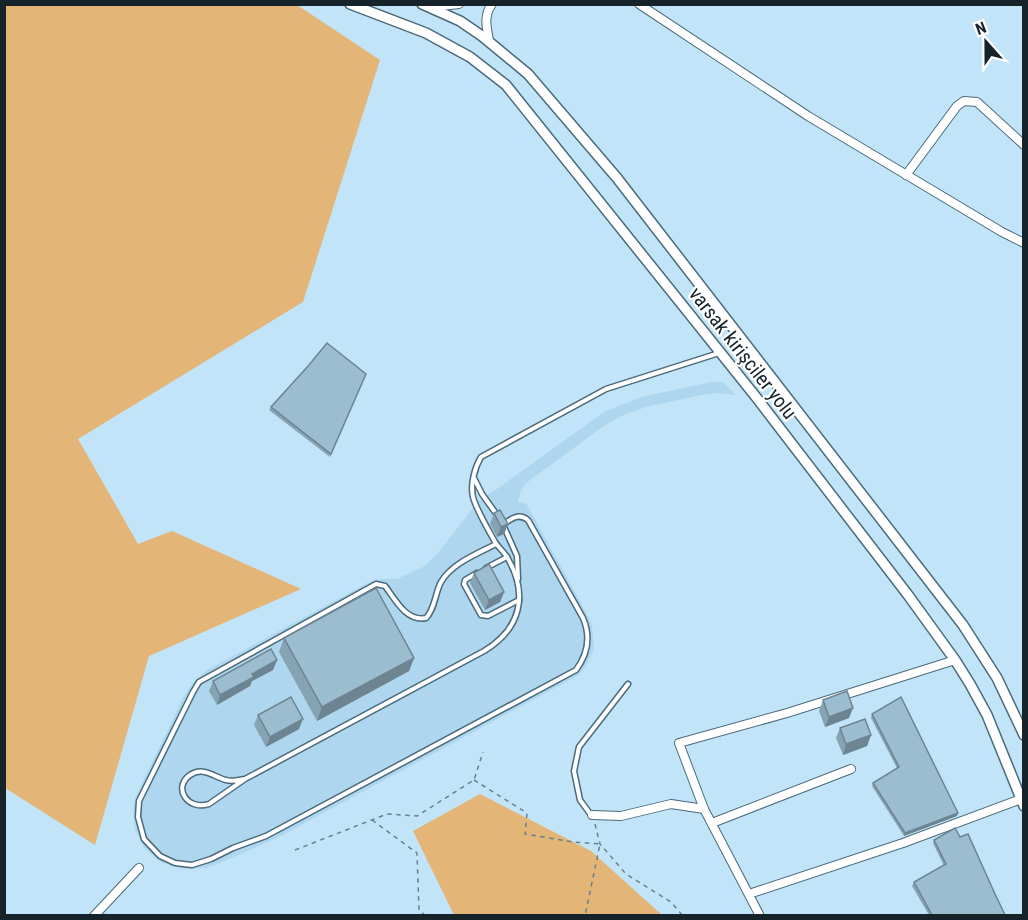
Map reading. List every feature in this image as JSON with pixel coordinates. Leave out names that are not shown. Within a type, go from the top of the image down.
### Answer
[{"type":"street","name":"varsak kirişciler yolu","points":[[350,4],[426,33],[470,57],[506,85],[720,352],[908,595],[955,660],[987,715],[1022,802]]},
{"type":"street","name":"varsak kirişciler yolu","points":[[422,4],[460,21],[489,41],[528,74],[616,178],[963,625],[1020,717],[1023,735]]},
{"type":"street","points":[[432,8],[459,4]]},
{"type":"street","points":[[489,41],[486,21],[492,4]]},
{"type":"street","points":[[639,4],[807,116],[1023,243]]},
{"type":"street","points":[[906,175],[957,106],[964,101],[977,102],[1023,145]]},
{"type":"street","points":[[760,915],[704,809],[679,743],[787,713],[955,660]]},
{"type":"street","points":[[712,823],[850,769]]},
{"type":"street","points":[[749,894],[1022,802]]},
{"type":"street","points":[[592,815],[621,816],[671,804],[704,809]]},
{"type":"street","points":[[94,915],[139,868]]},
{"type":"lane","points":[[518,583],[507,557],[496,544],[474,501],[474,478],[477,463],[489,452],[606,389],[720,352]]},
{"type":"lane","points":[[245,779],[230,781],[207,772],[198,772],[184,781],[183,791],[189,802],[203,806],[214,801],[245,779],[504,638],[515,621],[519,600],[517,556],[503,525],[474,478]]},
{"type":"lane","points":[[496,544],[449,571],[440,583],[430,614],[426,618],[417,619],[410,616],[385,586],[376,584],[199,682],[139,801],[139,825],[148,846],[160,856],[175,863],[192,865],[212,860],[233,848],[266,836],[576,670],[588,644],[583,618],[528,520],[518,517],[503,525]]},
{"type":"lane","points":[[507,557],[467,579],[464,584],[483,616],[519,600]]},
{"type":"lane","points":[[592,815],[580,800],[574,771],[579,747],[628,684]]},
{"type":"path","points":[[295,850],[387,814],[417,816],[474,780],[483,752]]},
{"type":"path","points":[[474,780],[527,813],[525,834],[600,844]]},
{"type":"path","points":[[592,815],[600,844],[626,874],[671,902],[683,915]]},
{"type":"path","points":[[372,820],[417,853],[419,910],[426,915]]},
{"type":"path","points":[[585,915],[600,844]]},
{"type":"shaded area","points":[[4,5],[297,5],[380,60],[303,302],[78,439],[138,544],[172,531],[301,589],[149,656],[95,845],[5,788]]},
{"type":"shaded area","points":[[711,382],[723,382],[736,395],[719,393],[701,395],[646,407],[621,416],[525,484],[520,493],[518,502],[526,503],[592,626],[594,649],[579,675],[277,838],[220,863],[206,868],[182,869],[161,862],[144,848],[135,830],[133,808],[135,798],[186,692],[196,679],[207,670],[369,582],[377,579],[397,579],[423,567],[437,554],[480,499],[604,412],[641,397]]},
{"type":"shaded area","points":[[480,794],[591,851],[662,915],[454,915],[413,831]]},
{"type":"building","points":[[327,343],[366,374],[331,454],[271,407]]},
{"type":"building","points":[[500,510],[508,524],[501,527],[494,513]]},
{"type":"building","points":[[489,564],[504,592],[489,600],[474,573]]},
{"type":"building","points":[[376,588],[414,658],[322,707],[284,638]]},
{"type":"building","points":[[271,649],[277,660],[252,674],[254,677],[220,695],[213,681]]},
{"type":"building","points":[[847,691],[853,708],[829,717],[823,700]]},
{"type":"building","points":[[291,697],[303,719],[270,737],[258,715]]},
{"type":"building","points":[[901,697],[958,813],[905,833],[873,783],[899,767],[872,714]]},
{"type":"building","points":[[865,719],[871,735],[846,744],[840,728]]},
{"type":"building","points":[[955,828],[960,837],[968,834],[1005,915],[932,915],[914,882],[946,864],[934,840]]}]
